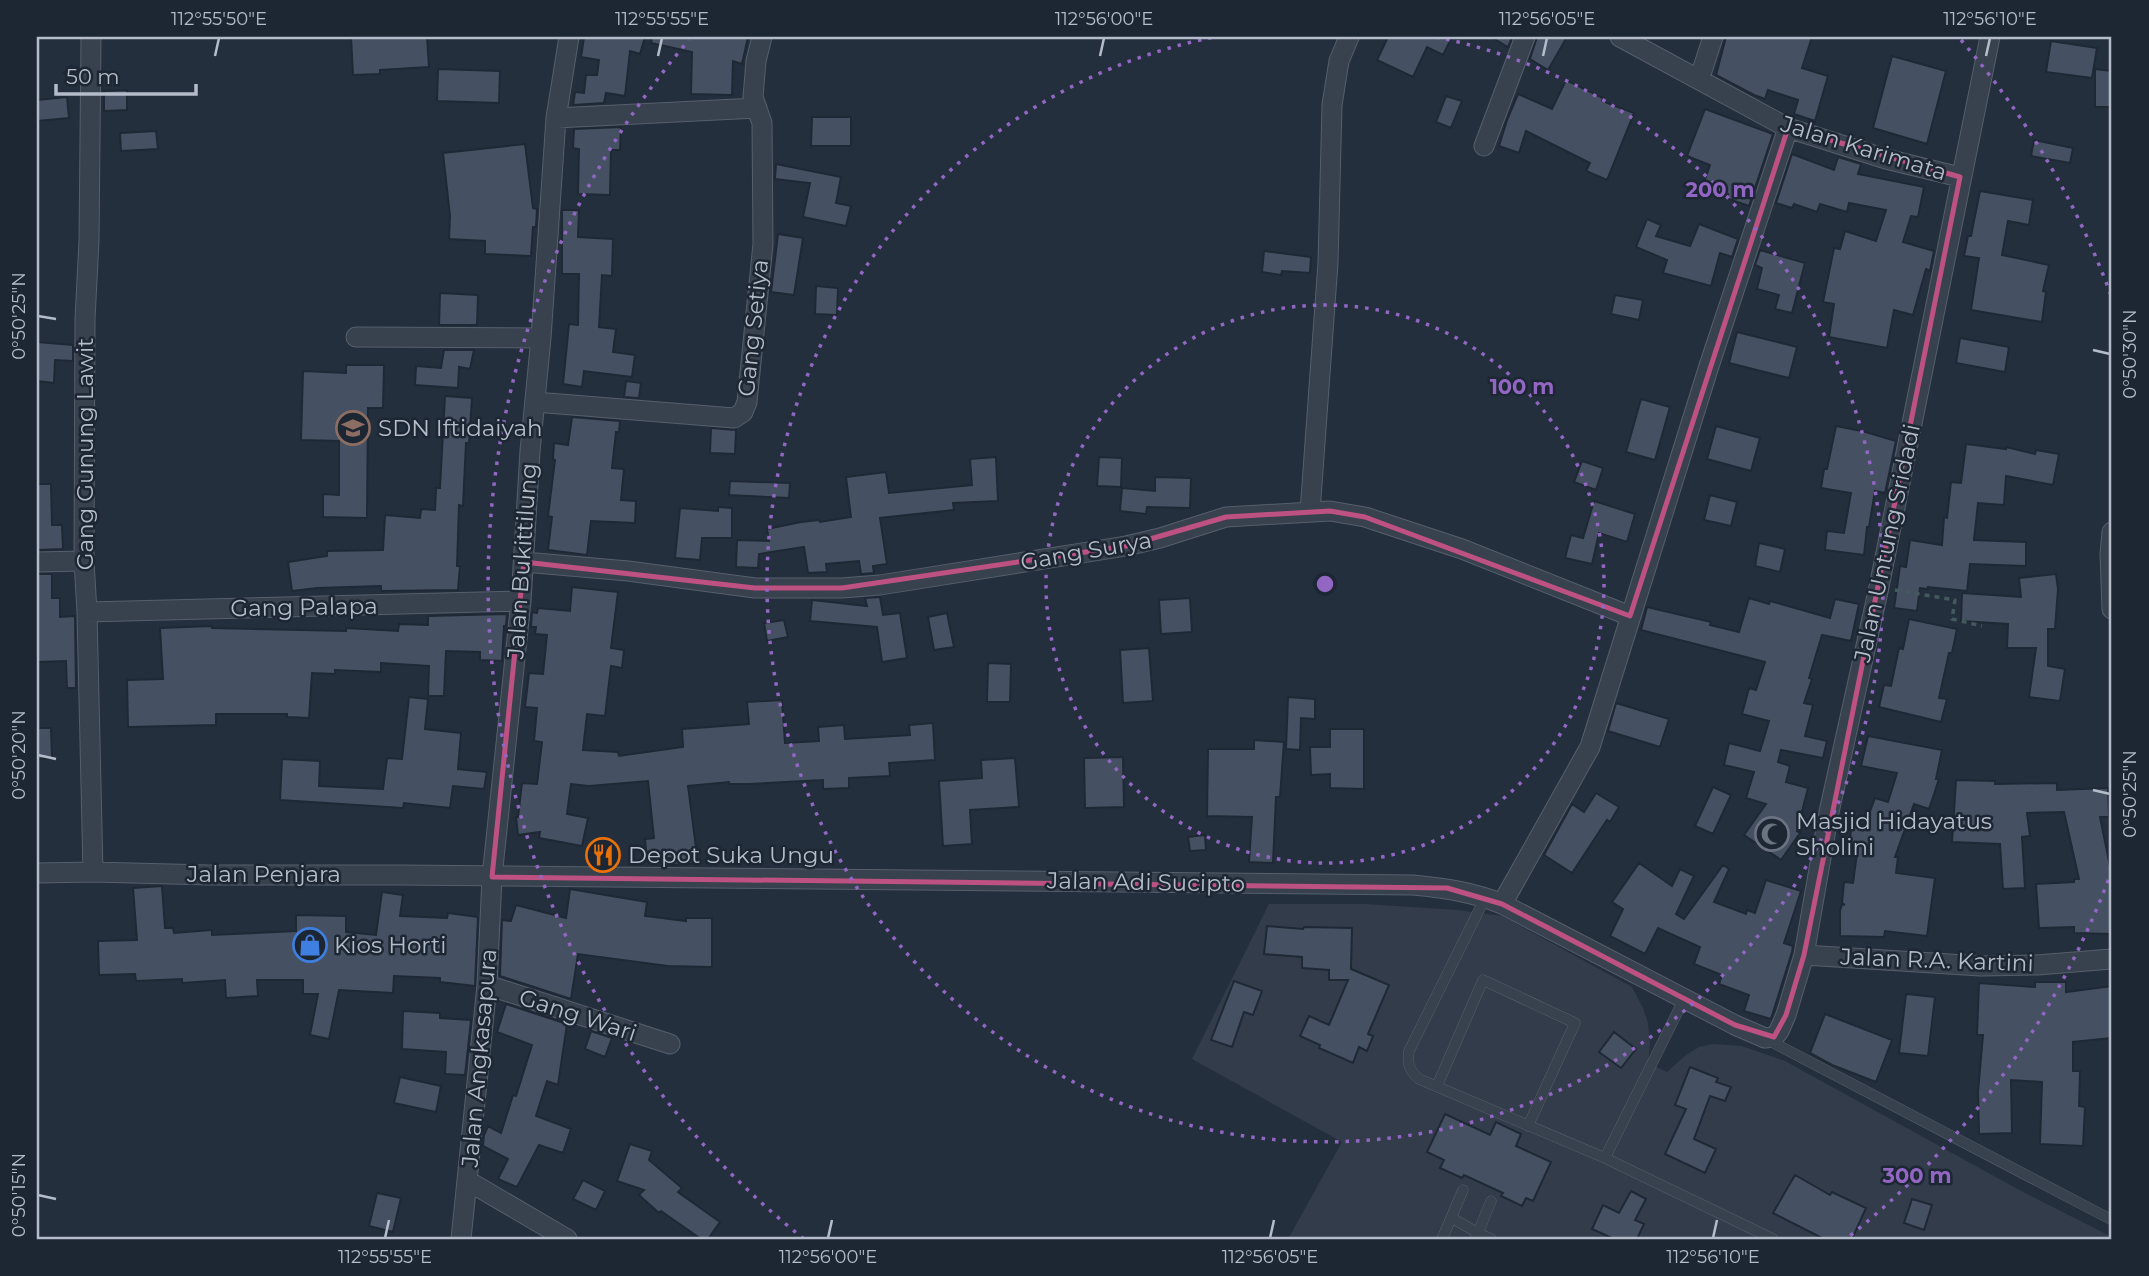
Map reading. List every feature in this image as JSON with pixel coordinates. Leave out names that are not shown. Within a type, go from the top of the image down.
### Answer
[{"type":"street","name":"Gang Gunung Lawit","points":[[91,37],[89,241],[85,320],[84,561],[93,872]]},
{"type":"street","name":"Jalan Bukittilung","points":[[492,877],[521,601],[556,118],[569,37]]},
{"type":"street","name":"Gang Setiya","points":[[535,402],[734,418],[743,412],[747,402],[763,244],[762,123],[753,97],[756,61],[762,37]]},
{"type":"street","points":[[1310,512],[1328,263],[1332,105],[1339,61],[1349,37]]},
{"type":"street","points":[[1484,146],[1525,37]]},
{"type":"street","name":"Jalan Karimata","points":[[1620,37],[1788,128],[1885,159],[1960,177]]},
{"type":"street","points":[[1699,80],[1713,37]]},
{"type":"street","name":"Jalan Untung Sridadi","points":[[1765,1038],[1774,1037],[1783,1023],[1804,955],[1829,813],[1879,587],[1990,37]]},
{"type":"street","points":[[556,118],[757,108]]},
{"type":"street","points":[[1494,900],[1590,747],[1709,366],[1788,128]]},
{"type":"street","points":[[356,337],[541,338]]},
{"type":"street","name":"Gang Surya","points":[[524,562],[628,570],[755,587],[842,588],[880,585],[1126,546],[1226,517],[1329,511],[1364,516],[1462,549],[1630,616]]},
{"type":"street","points":[[2112,532],[2112,609]]},
{"type":"street","points":[[37,562],[84,561]]},
{"type":"street","name":"Gang Palapa","points":[[87,612],[521,601]]},
{"type":"street","name":"Jalan Penjara","points":[[37,873],[492,877]]},
{"type":"street","name":"Jalan Adi Sucipto","points":[[492,877],[892,879],[1447,888],[1494,900],[1765,1038]]},
{"type":"street","name":"Jalan Angkasapura","points":[[461,1239],[487,985],[492,877]]},
{"type":"street","name":"Jalan R.A. Kartini","points":[[1804,955],[1980,966],[2112,959]]},
{"type":"street","name":"Gang Wari","points":[[487,985],[670,1044]]},
{"type":"street","points":[[468,1181],[567,1239]]},
{"type":"lane","points":[[1494,900],[1409,1051],[1407,1062],[1411,1072],[1419,1079],[1605,1158],[1773,1239]]},
{"type":"lane","points":[[1437,1086],[1483,980],[1575,1023],[1528,1126]]},
{"type":"lane","points":[[1605,1158],[1684,999]]},
{"type":"lane","points":[[1765,1038],[2112,1220]]},
{"type":"lane","points":[[1441,1239],[1463,1190]]},
{"type":"lane","points":[[1476,1236],[1491,1201]]},
{"type":"lane","points":[[1452,1218],[1476,1236],[1491,1239]]},
{"type":"path","points":[[1879,587],[1955,600],[1952,620],[1982,626]]},
{"type":"highlighted area","points":[[1788,128],[1960,177],[1804,955],[1786,1015],[1774,1037],[1735,1025],[1502,904],[1447,888],[492,877],[524,562],[755,588],[842,588],[1126,546],[1226,517],[1330,511],[1365,517],[1630,616]]},
{"type":"shaded area","points":[[1269,904],[1365,904],[1458,910],[1502,916],[1632,987],[1648,1023],[1648,1063],[1667,1072],[1699,1047],[1713,1044],[1742,1046],[1785,1061],[2112,1239],[1288,1239],[1342,1142],[1192,1059]]},
{"type":"building","points":[[351,37],[427,37],[429,67],[380,70],[380,74],[353,75]]},
{"type":"building","points":[[584,37],[645,37],[640,54],[630,51],[625,96],[606,93],[604,103],[573,105],[575,92],[584,93],[586,75],[597,75],[599,60],[581,57]]},
{"type":"building","points":[[652,37],[748,37],[742,64],[733,61],[732,95],[691,94],[692,52],[651,43]]},
{"type":"building","points":[[1388,37],[1452,37],[1443,55],[1427,47],[1413,77],[1377,60]]},
{"type":"building","points":[[1491,37],[1512,37],[1508,47]]},
{"type":"building","points":[[1537,37],[1567,37],[1548,70],[1530,59]]},
{"type":"building","points":[[1726,37],[1812,37],[1802,68],[1828,76],[1815,121],[1794,114],[1798,100],[1768,90],[1765,99],[1716,75]]},
{"type":"building","points":[[2051,41],[2097,48],[2092,78],[2046,72]]},
{"type":"building","points":[[1892,56],[1946,71],[1927,144],[1873,128]]},
{"type":"building","points":[[438,69],[500,71],[499,103],[437,101]]},
{"type":"building","points":[[2095,69],[2112,71],[2112,107],[2095,107]]},
{"type":"building","points":[[1566,80],[1603,98],[1602,101],[1634,113],[1607,180],[1586,171],[1590,163],[1526,131],[1519,153],[1499,146],[1518,94],[1552,109]]},
{"type":"building","points":[[127,90],[127,110],[104,111],[104,91]]},
{"type":"building","points":[[1446,96],[1462,101],[1451,128],[1436,122]]},
{"type":"building","points":[[67,97],[69,118],[37,121],[37,100]]},
{"type":"building","points":[[1705,109],[1773,134],[1749,206],[1726,198],[1728,194],[1703,185],[1710,165],[1687,156]]},
{"type":"building","points":[[812,117],[851,117],[851,146],[811,146]]},
{"type":"building","points":[[621,127],[620,150],[611,150],[610,195],[578,194],[579,149],[573,148],[574,129]]},
{"type":"building","points":[[156,131],[158,149],[121,151],[120,133]]},
{"type":"building","points":[[2034,140],[2073,148],[2070,163],[2031,156]]},
{"type":"building","points":[[525,144],[533,208],[537,209],[531,256],[485,254],[485,241],[449,239],[450,216],[443,153]]},
{"type":"building","points":[[1792,154],[1834,170],[1838,157],[1861,164],[1858,174],[1924,187],[1918,217],[1911,216],[1903,242],[1934,251],[1930,271],[1926,269],[1913,315],[1894,310],[1887,348],[1829,337],[1834,304],[1823,302],[1834,248],[1840,249],[1845,231],[1876,241],[1886,210],[1849,203],[1847,212],[1820,204],[1817,212],[1794,204],[1792,208],[1776,203]]},
{"type":"building","points":[[776,164],[841,177],[836,203],[851,206],[846,226],[803,217],[810,183],[775,179]]},
{"type":"building","points":[[1980,191],[2033,200],[2029,225],[2008,221],[2002,255],[2049,265],[2043,291],[2046,292],[2042,322],[1971,310],[1979,258],[1964,256]]},
{"type":"building","points":[[562,210],[579,210],[578,237],[613,239],[612,276],[602,275],[599,327],[616,329],[613,352],[635,355],[632,377],[584,371],[582,387],[563,384],[569,324],[578,325],[579,274],[562,274]]},
{"type":"building","points":[[1647,219],[1661,225],[1656,236],[1690,246],[1699,224],[1738,239],[1732,257],[1720,253],[1711,286],[1663,273],[1667,260],[1636,247]]},
{"type":"building","points":[[778,234],[803,238],[794,295],[771,292]]},
{"type":"building","points":[[1760,250],[1805,263],[1792,313],[1775,309],[1779,295],[1757,289],[1762,268],[1755,265]]},
{"type":"building","points":[[1264,251],[1311,257],[1310,273],[1282,271],[1281,275],[1262,272]]},
{"type":"building","points":[[816,286],[838,288],[837,315],[815,314]]},
{"type":"building","points":[[440,293],[478,295],[477,325],[439,325]]},
{"type":"building","points":[[1615,295],[1643,300],[1639,320],[1611,314]]},
{"type":"building","points":[[1737,332],[1797,347],[1789,378],[1729,363]]},
{"type":"building","points":[[1960,338],[2009,347],[2005,372],[1956,363]]},
{"type":"building","points":[[37,342],[73,345],[73,361],[55,360],[54,383],[37,381]]},
{"type":"building","points":[[444,350],[474,350],[470,369],[459,367],[458,388],[415,385],[416,366],[441,368]]},
{"type":"building","points":[[346,365],[384,365],[383,408],[368,408],[367,518],[323,517],[323,494],[339,495],[339,441],[301,440],[303,371],[346,373]]},
{"type":"building","points":[[626,381],[641,383],[639,398],[624,397]]},
{"type":"building","points":[[445,396],[472,398],[469,443],[466,443],[463,506],[459,505],[458,590],[381,591],[381,586],[292,591],[288,562],[327,556],[327,551],[383,550],[385,515],[420,518],[421,509],[435,510],[436,488],[440,488]]},
{"type":"building","points":[[1641,399],[1670,407],[1655,460],[1626,452]]},
{"type":"building","points":[[572,417],[620,421],[612,468],[624,469],[621,500],[636,501],[635,523],[591,521],[587,555],[548,550],[552,517],[548,516],[555,460],[554,443],[568,445]]},
{"type":"building","points":[[1716,426],[1760,438],[1751,471],[1707,459]]},
{"type":"building","points":[[1836,426],[1896,441],[1885,493],[1875,491],[1864,555],[1825,550],[1827,531],[1844,533],[1851,493],[1821,488]]},
{"type":"building","points":[[711,428],[736,430],[735,454],[710,453]]},
{"type":"building","points":[[1966,444],[2006,447],[2035,454],[2036,450],[2059,454],[2053,485],[2006,476],[2004,505],[1978,503],[1974,540],[2026,542],[2026,566],[1970,564],[1967,591],[1920,588],[1917,611],[1894,608],[1900,566],[1906,567],[1910,540],[1942,545],[1951,482],[1961,483]]},
{"type":"building","points":[[996,457],[998,501],[953,503],[954,510],[880,518],[887,564],[873,566],[874,573],[861,574],[859,561],[826,564],[827,572],[808,573],[804,547],[759,554],[758,568],[736,567],[737,540],[769,541],[767,529],[801,522],[851,517],[846,477],[886,472],[889,493],[972,485],[970,459]]},
{"type":"building","points":[[1099,457],[1122,458],[1121,487],[1097,486]]},
{"type":"building","points":[[1582,461],[1603,468],[1596,490],[1574,482]]},
{"type":"building","points":[[1155,477],[1191,478],[1190,508],[1147,507],[1146,514],[1120,511],[1122,488],[1155,491]]},
{"type":"building","points":[[730,481],[790,483],[789,498],[729,495]]},
{"type":"building","points":[[37,484],[51,484],[52,525],[62,525],[63,549],[38,550]]},
{"type":"building","points":[[1710,495],[1737,502],[1731,526],[1704,520]]},
{"type":"building","points":[[1594,501],[1635,514],[1627,542],[1599,533],[1592,564],[1565,558],[1571,535],[1583,538]]},
{"type":"building","points":[[718,507],[732,508],[732,538],[702,538],[700,560],[675,558],[680,508],[718,511]]},
{"type":"building","points":[[1759,543],[1785,549],[1780,572],[1755,566]]},
{"type":"building","points":[[37,574],[52,574],[52,598],[60,598],[60,617],[75,616],[76,688],[67,688],[66,661],[37,662]]},
{"type":"building","points":[[2056,574],[2058,589],[2055,629],[2048,629],[2048,666],[2065,669],[2060,701],[2029,697],[2036,648],[2007,648],[2008,624],[1961,621],[1962,593],[2021,597],[2019,578]]},
{"type":"building","points":[[572,587],[618,592],[611,648],[624,650],[622,668],[611,666],[605,716],[587,714],[583,750],[618,752],[619,756],[683,747],[682,729],[749,724],[747,702],[782,700],[785,743],[819,741],[818,727],[844,725],[845,739],[910,735],[909,725],[933,723],[935,760],[889,763],[890,776],[849,778],[849,788],[823,789],[823,780],[749,784],[729,782],[688,786],[698,863],[673,865],[672,858],[647,860],[645,839],[654,838],[648,781],[589,786],[571,784],[567,814],[588,818],[582,846],[539,838],[540,832],[518,835],[516,817],[522,783],[537,784],[542,742],[534,741],[537,708],[525,707],[529,673],[543,674],[547,635],[535,634],[536,627],[531,627],[532,612],[537,613],[538,608],[570,611]]},
{"type":"building","points":[[880,597],[883,615],[900,613],[907,658],[882,662],[877,627],[810,621],[812,600],[867,606],[865,598]]},
{"type":"building","points":[[1190,598],[1192,632],[1161,634],[1159,600]]},
{"type":"building","points":[[1749,598],[1769,604],[1770,601],[1830,618],[1835,599],[1859,604],[1851,641],[1822,635],[1809,678],[1812,679],[1804,703],[1813,705],[1805,736],[1827,741],[1823,758],[1781,750],[1778,762],[1790,766],[1786,782],[1808,788],[1797,831],[1800,833],[1781,860],[1744,835],[1766,804],[1746,798],[1754,772],[1724,765],[1729,743],[1760,751],[1769,721],[1742,714],[1749,688],[1756,690],[1765,662],[1641,630],[1647,607],[1711,622],[1710,625],[1739,632]]},
{"type":"building","points":[[947,613],[954,647],[934,650],[928,617]]},
{"type":"building","points":[[507,614],[502,661],[480,660],[480,652],[446,651],[444,696],[428,696],[429,666],[381,663],[381,672],[335,670],[335,674],[312,673],[309,718],[287,717],[287,714],[216,714],[216,725],[128,727],[127,680],[163,679],[160,628],[212,626],[398,631],[399,624],[428,625],[428,616]]},
{"type":"building","points":[[1909,619],[1957,629],[1939,698],[1947,699],[1941,722],[1879,707],[1884,685],[1891,686],[1899,648],[1903,649]]},
{"type":"building","points":[[784,620],[788,637],[767,641],[764,623]]},
{"type":"building","points":[[1149,648],[1153,701],[1123,703],[1120,650]]},
{"type":"building","points":[[988,663],[1011,664],[1010,702],[987,702]]},
{"type":"building","points":[[409,697],[428,699],[425,729],[461,733],[458,769],[487,772],[484,789],[453,786],[450,808],[404,803],[403,808],[280,800],[282,759],[320,761],[319,786],[383,789],[387,758],[402,759]]},
{"type":"building","points":[[1288,697],[1315,699],[1315,719],[1301,718],[1300,750],[1286,749]]},
{"type":"building","points":[[1616,703],[1669,719],[1660,747],[1608,731]]},
{"type":"building","points":[[37,728],[51,728],[52,758],[37,759]]},
{"type":"building","points":[[1330,729],[1364,729],[1364,789],[1330,788],[1330,774],[1311,775],[1310,747],[1330,747]]},
{"type":"building","points":[[1868,736],[1942,750],[1936,779],[1939,779],[1929,809],[1914,804],[1895,857],[1898,857],[1896,873],[1935,878],[1927,936],[1885,931],[1884,937],[1840,936],[1840,911],[1842,904],[1845,905],[1842,903],[1844,882],[1853,883],[1858,846],[1849,845],[1852,823],[1865,825],[1875,798],[1888,802],[1897,773],[1861,766]]},
{"type":"building","points":[[1254,740],[1284,742],[1280,797],[1276,797],[1273,863],[1249,862],[1252,817],[1207,816],[1208,749],[1254,749]]},
{"type":"building","points":[[1123,757],[1124,807],[1085,808],[1084,758]]},
{"type":"building","points":[[1015,758],[1019,807],[970,810],[972,844],[943,846],[939,781],[982,778],[981,760]]},
{"type":"building","points":[[1956,780],[1995,781],[1995,784],[2057,783],[2057,790],[2108,788],[2109,817],[2100,817],[2110,866],[2110,934],[2074,933],[2074,927],[2039,928],[2036,884],[2074,882],[2074,879],[2079,879],[2064,812],[2027,813],[2030,836],[2022,837],[2025,888],[2003,889],[2000,844],[1952,842]]},
{"type":"building","points":[[1713,787],[1731,795],[1713,834],[1695,826]]},
{"type":"building","points":[[1596,793],[1619,807],[1610,822],[1607,820],[1572,873],[1544,855],[1572,804],[1584,812]]},
{"type":"building","points":[[1205,835],[1206,850],[1190,851],[1188,837]]},
{"type":"building","points":[[1639,863],[1672,886],[1680,869],[1694,876],[1676,914],[1684,919],[1723,865],[1729,869],[1714,902],[1746,914],[1747,910],[1755,913],[1766,880],[1801,891],[1784,943],[1793,946],[1792,952],[1771,1019],[1744,1011],[1749,995],[1719,984],[1722,975],[1694,964],[1700,947],[1658,928],[1645,954],[1610,936],[1623,909],[1612,902]]},
{"type":"building","points":[[162,886],[165,928],[173,928],[174,933],[212,930],[212,935],[296,931],[296,915],[346,916],[346,932],[376,935],[382,892],[403,895],[400,916],[447,918],[448,913],[478,917],[475,986],[440,982],[440,978],[394,976],[393,993],[339,990],[329,1039],[310,1035],[318,994],[303,994],[303,980],[257,980],[258,996],[226,998],[225,980],[182,983],[182,979],[136,981],[135,974],[99,975],[98,941],[137,940],[133,888]]},
{"type":"building","points":[[570,889],[647,902],[645,916],[686,921],[686,918],[712,918],[712,967],[668,966],[578,954],[571,999],[500,976],[502,920],[511,921],[516,905],[566,918]]},
{"type":"building","points":[[1267,926],[1303,929],[1352,928],[1351,969],[1389,985],[1368,1034],[1373,1036],[1367,1051],[1359,1047],[1353,1063],[1300,1036],[1309,1016],[1329,1025],[1348,980],[1329,980],[1329,970],[1302,968],[1302,957],[1264,954]]},
{"type":"building","points":[[1234,981],[1262,991],[1253,1015],[1244,1012],[1232,1047],[1211,1040]]},
{"type":"building","points":[[2035,982],[2066,982],[2066,992],[2112,986],[2112,1038],[2073,1042],[2073,1071],[2080,1071],[2079,1106],[2085,1107],[2083,1146],[2040,1144],[2042,1082],[2011,1080],[2012,1133],[1979,1134],[1978,1092],[1983,1035],[1977,1035],[1979,983],[2035,987]]},
{"type":"building","points":[[1906,994],[1935,997],[1928,1056],[1899,1053]]},
{"type":"building","points":[[506,1004],[567,1024],[558,1085],[547,1081],[536,1116],[571,1129],[563,1153],[539,1145],[517,1187],[498,1179],[508,1159],[483,1146],[488,1126],[501,1133],[532,1045],[497,1032]]},
{"type":"building","points":[[403,1011],[440,1013],[440,1018],[471,1020],[465,1075],[445,1074],[446,1052],[402,1049]]},
{"type":"building","points":[[1825,1014],[1892,1040],[1876,1082],[1832,1065],[1810,1053]]},
{"type":"building","points":[[591,1031],[612,1038],[605,1057],[585,1049]]},
{"type":"building","points":[[1614,1032],[1636,1049],[1621,1068],[1599,1052]]},
{"type":"building","points":[[1690,1067],[1718,1078],[1716,1082],[1731,1087],[1725,1101],[1710,1096],[1694,1139],[1716,1149],[1705,1173],[1665,1154],[1686,1109],[1675,1105]]},
{"type":"building","points":[[400,1077],[441,1086],[436,1112],[394,1103]]},
{"type":"building","points":[[1445,1114],[1490,1135],[1496,1122],[1521,1134],[1516,1146],[1551,1162],[1533,1201],[1526,1198],[1522,1206],[1501,1196],[1503,1193],[1464,1175],[1462,1178],[1440,1168],[1444,1160],[1427,1152]]},
{"type":"building","points":[[630,1144],[652,1151],[649,1160],[682,1188],[678,1192],[720,1222],[708,1239],[701,1239],[661,1211],[659,1213],[639,1195],[644,1190],[617,1181]]},
{"type":"building","points":[[1795,1175],[1830,1195],[1832,1192],[1866,1208],[1852,1239],[1824,1239],[1773,1213]]},
{"type":"building","points":[[583,1180],[605,1191],[596,1210],[573,1199]]},
{"type":"building","points":[[1631,1191],[1646,1199],[1635,1220],[1644,1224],[1637,1239],[1614,1239],[1592,1229],[1603,1205],[1619,1213]]},
{"type":"building","points":[[377,1193],[401,1198],[393,1232],[369,1226]]},
{"type":"building","points":[[1912,1199],[1932,1205],[1924,1230],[1904,1223]]},
{"type":"place","name":"SDN Iftidaiyah","points":[[353,428]]},
{"type":"place","name":"Masjid Hidayatus Sholini","points":[[1772,834]]},
{"type":"place","name":"Depot Suka Ungu","points":[[603,855]]},
{"type":"place","name":"Kios Horti","points":[[310,945]]}]
